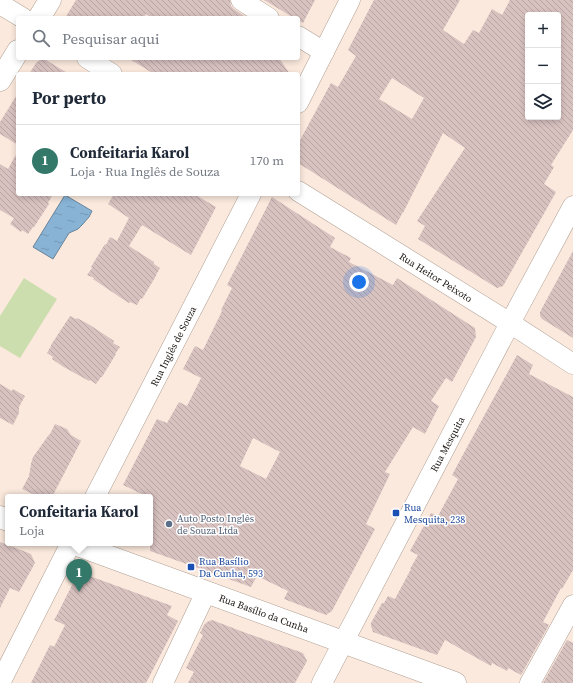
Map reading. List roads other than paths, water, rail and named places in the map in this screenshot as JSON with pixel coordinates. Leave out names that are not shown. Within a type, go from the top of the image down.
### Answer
[{"type":"street","points":[[40,16],[50,0]]},
{"type":"street","points":[[241,0],[266,16]]},
{"type":"street","points":[[300,99],[350,0]]},
{"type":"street","points":[[0,4],[20,16]]},
{"type":"street","points":[[300,37],[324,52]]},
{"type":"street","points":[[0,80],[16,54]]},
{"type":"street","points":[[90,60],[109,72]]},
{"type":"street","name":"Rua Heitor Peixoto","points":[[300,192],[510,322],[573,364]]},
{"type":"street","name":"Rua Inglês de Souza","points":[[97,494],[250,196]]},
{"type":"street","name":"Rua Mesquita","points":[[322,683],[510,322],[573,206]]},
{"type":"street","points":[[0,683],[70,546]]},
{"type":"street","name":"Rua Basílio da Cunha","points":[[80,546],[455,683]]},
{"type":"street","points":[[163,683],[206,592]]},
{"type":"street","points":[[530,683],[573,605]]},
{"type":"water","points":[[64,196],[92,211],[89,217],[78,229],[69,233],[53,259],[33,247]]},
{"type":"place","name":"Rua Mesquita, 238","points":[[396,513]]},
{"type":"place","name":"Auto Posto Inglês de Souza Ltda","points":[[169,524]]},
{"type":"place","name":"Rua Basílio Da Cunha, 593","points":[[191,567]]},
{"type":"place","name":"Confeitaria Karol","points":[[79,592]]}]
